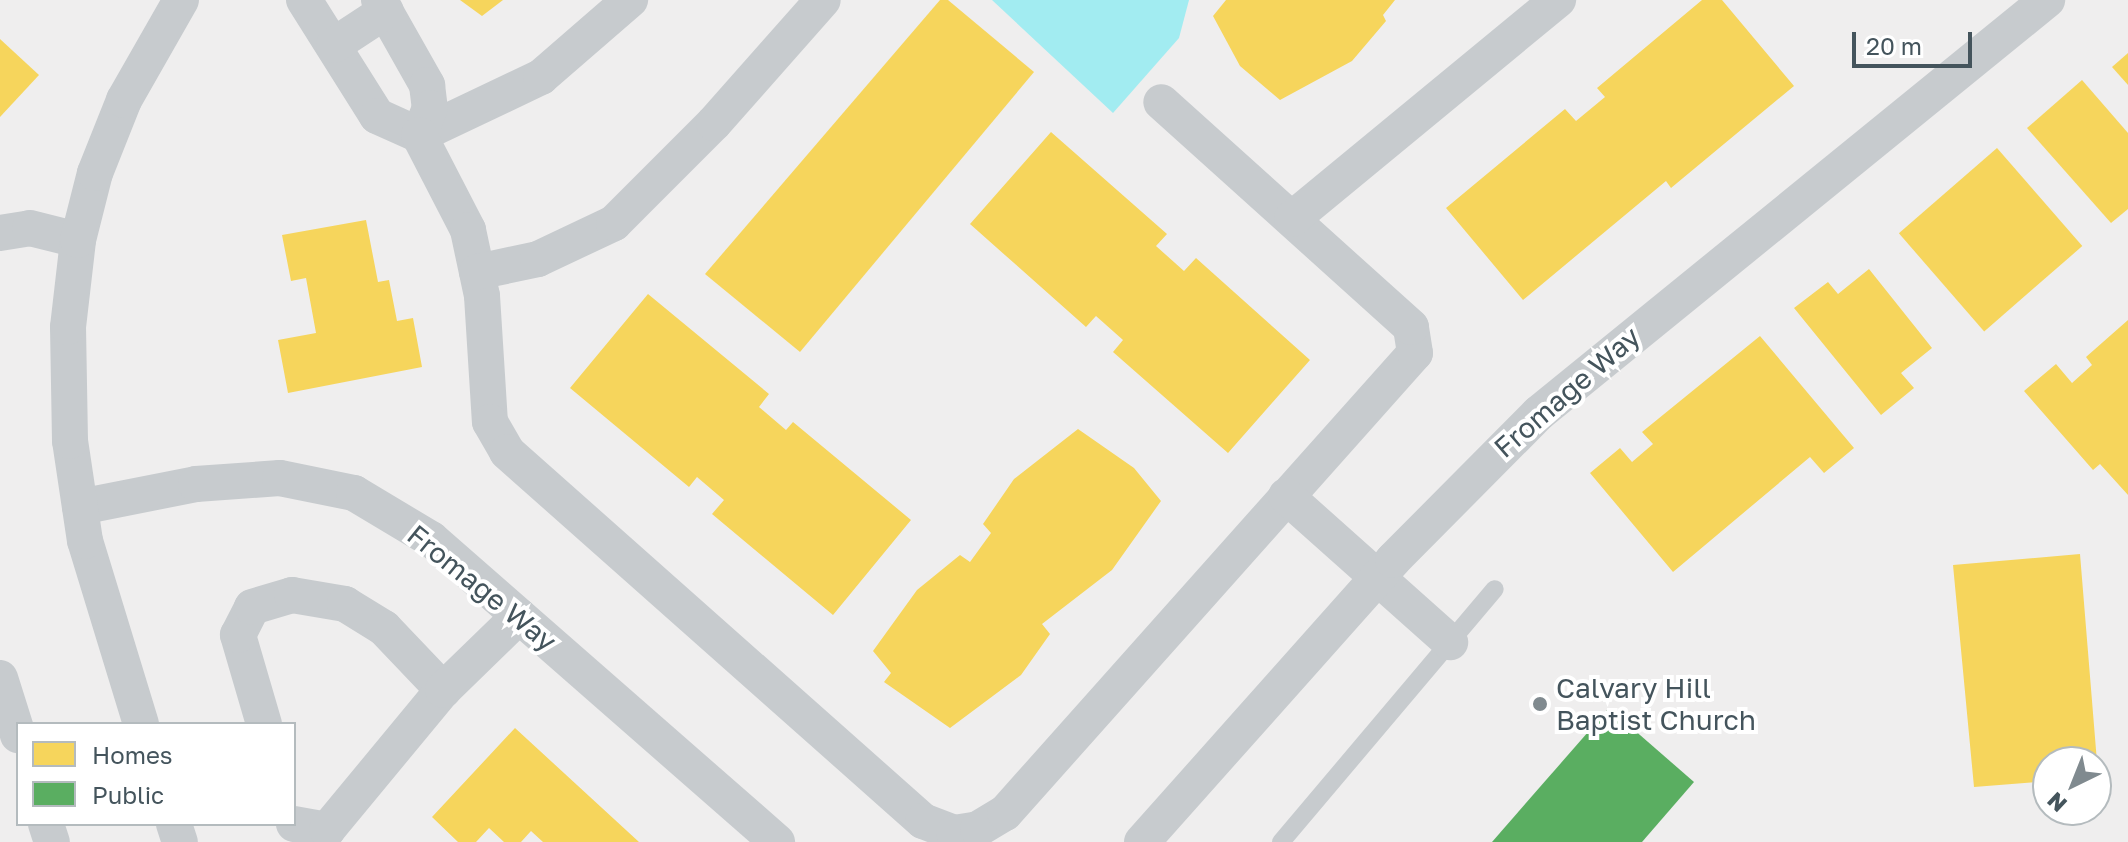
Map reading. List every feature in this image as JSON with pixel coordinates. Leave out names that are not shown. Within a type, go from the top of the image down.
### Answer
[{"type":"street","points":[[140,722],[100,596],[80,507],[70,441],[68,327],[78,240],[95,173],[124,100],[181,0]]},
{"type":"street","points":[[304,0],[377,116],[419,135],[468,230],[477,272],[490,422],[507,452],[923,821],[954,833],[978,829],[1005,813],[1415,353],[1411,327],[1161,102]]},
{"type":"street","points":[[419,135],[541,77],[630,0]]},
{"type":"street","points":[[477,272],[538,259],[614,223],[714,123],[823,0]]},
{"type":"street","points":[[1292,219],[1558,0]]},
{"type":"street","name":"Fromage Way","points":[[1142,842],[1378,576],[1539,413],[2047,0]]},
{"type":"street","points":[[334,45],[383,6],[427,85],[430,108],[419,135]]},
{"type":"street","points":[[0,233],[30,228],[78,240]]},
{"type":"street","name":"Fromage Way","points":[[80,507],[196,484],[280,478],[354,493],[431,539],[777,842]]},
{"type":"street","points":[[1286,496],[1450,642]]},
{"type":"street","points":[[263,722],[238,635],[252,607],[292,595],[345,604],[399,644],[443,690]]},
{"type":"street","points":[[296,824],[327,830],[443,690],[519,616]]},
{"type":"street","points":[[2,692],[16,730]]},
{"type":"lane","points":[[1281,842],[1495,589]]},
{"type":"water","points":[[992,0],[1189,0],[1179,38],[1113,113]]},
{"type":"building: Homes","points":[[460,0],[503,0],[482,16]]},
{"type":"building: Homes","points":[[940,0],[948,0],[1034,72],[800,352],[705,274]]},
{"type":"building: Homes","points":[[1226,0],[1395,0],[1383,15],[1386,21],[1352,61],[1280,100],[1240,66],[1213,16]]},
{"type":"building: Homes","points":[[1702,0],[1722,0],[1794,86],[1671,188],[1666,181],[1523,300],[1446,208],[1565,109],[1576,121],[1605,97],[1597,88]]},
{"type":"building: Homes","points":[[0,39],[39,75],[0,117]]},
{"type":"building: Homes","points":[[2128,53],[2128,85],[2112,67]]},
{"type":"building: Homes","points":[[2082,80],[2128,133],[2128,209],[2111,223],[2027,128]]},
{"type":"building: Homes","points":[[1051,132],[1167,234],[1156,246],[1184,271],[1196,258],[1310,360],[1228,453],[1113,352],[1123,340],[1096,316],[1086,327],[970,224]]},
{"type":"building: Homes","points":[[1997,148],[2082,246],[1984,331],[1899,233]]},
{"type":"building: Homes","points":[[366,220],[378,282],[389,280],[397,321],[413,318],[422,367],[288,393],[278,340],[316,333],[306,278],[291,281],[282,235]]},
{"type":"building: Homes","points":[[1869,269],[1932,348],[1901,373],[1914,388],[1881,415],[1794,308],[1828,282],[1838,294]]},
{"type":"building: Homes","points":[[648,294],[769,394],[759,407],[786,430],[793,422],[911,520],[833,615],[712,514],[724,500],[697,477],[689,487],[570,388]]},
{"type":"building: Homes","points":[[2128,320],[2128,495],[2100,464],[2093,470],[2024,391],[2056,364],[2072,383],[2092,365],[2086,357]]},
{"type":"building: Homes","points":[[1760,336],[1854,448],[1824,473],[1810,457],[1673,572],[1590,473],[1620,448],[1632,462],[1653,444],[1642,432]]},
{"type":"building: Homes","points":[[1078,429],[1134,468],[1161,501],[1112,570],[1042,624],[1050,634],[1021,675],[950,728],[884,682],[891,673],[873,651],[917,590],[960,555],[970,562],[991,533],[983,524],[1014,479]]},
{"type":"building: Homes","points":[[2080,554],[2096,746],[2032,746],[2032,782],[1974,787],[1953,565]]},
{"type":"building: Homes","points":[[515,728],[639,842],[543,842],[531,831],[521,842],[504,842],[489,828],[476,842],[458,842],[432,817]]},
{"type":"building: Public","points":[[1609,708],[1694,782],[1642,842],[1492,842]]},
{"type":"place","name":"Calvary Hill Baptist Church","points":[[1540,704]]}]
